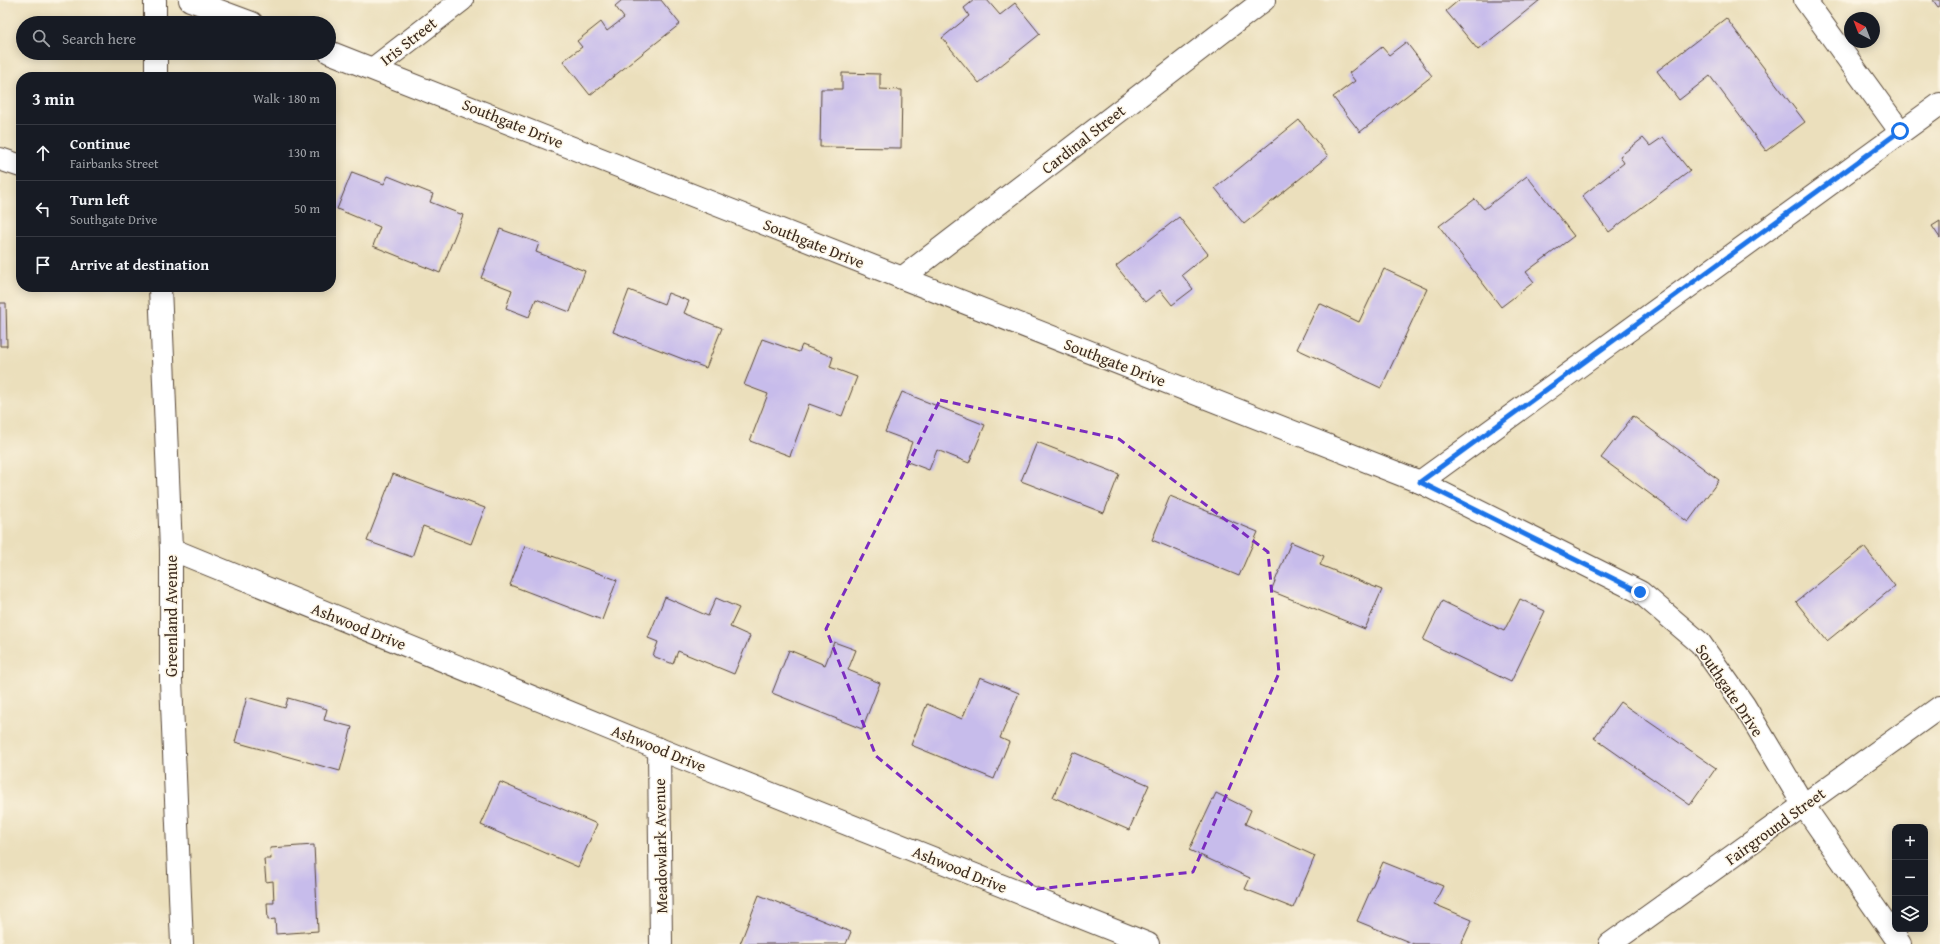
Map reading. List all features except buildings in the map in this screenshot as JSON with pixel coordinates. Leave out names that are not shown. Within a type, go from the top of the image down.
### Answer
[{"type":"street","points":[[155,0],[155,16]]},
{"type":"street","points":[[190,0],[233,16]]},
{"type":"street","name":"Iris Street","points":[[374,68],[462,0]]},
{"type":"street","name":"Cardinal Street","points":[[902,278],[1264,0]]},
{"type":"street","points":[[1805,0],[1900,131]]},
{"type":"street","name":"Southgate Drive","points":[[336,54],[374,68],[1420,482],[1640,592],[1700,643],[1744,705],[1804,806],[1900,944]]},
{"type":"street","points":[[156,60],[156,72]]},
{"type":"street","points":[[1420,482],[1900,131],[1940,104]]},
{"type":"street","points":[[0,158],[16,164]]},
{"type":"street","name":"Greenland Avenue","points":[[160,292],[171,549],[171,680],[182,944]]},
{"type":"street","name":"Ashwood Drive","points":[[171,549],[659,749],[1148,944]]},
{"type":"street","name":"Fairground Street","points":[[1610,944],[1940,707]]},
{"type":"street","name":"Meadowlark Avenue","points":[[659,749],[661,944]]},
{"type":"highlighted area","points":[[940,400],[1119,439],[1268,552],[1279,673],[1193,872],[1037,889],[876,756],[826,629]]},
{"type":"route","points":[[1640,592],[1420,482],[1900,131]]}]
